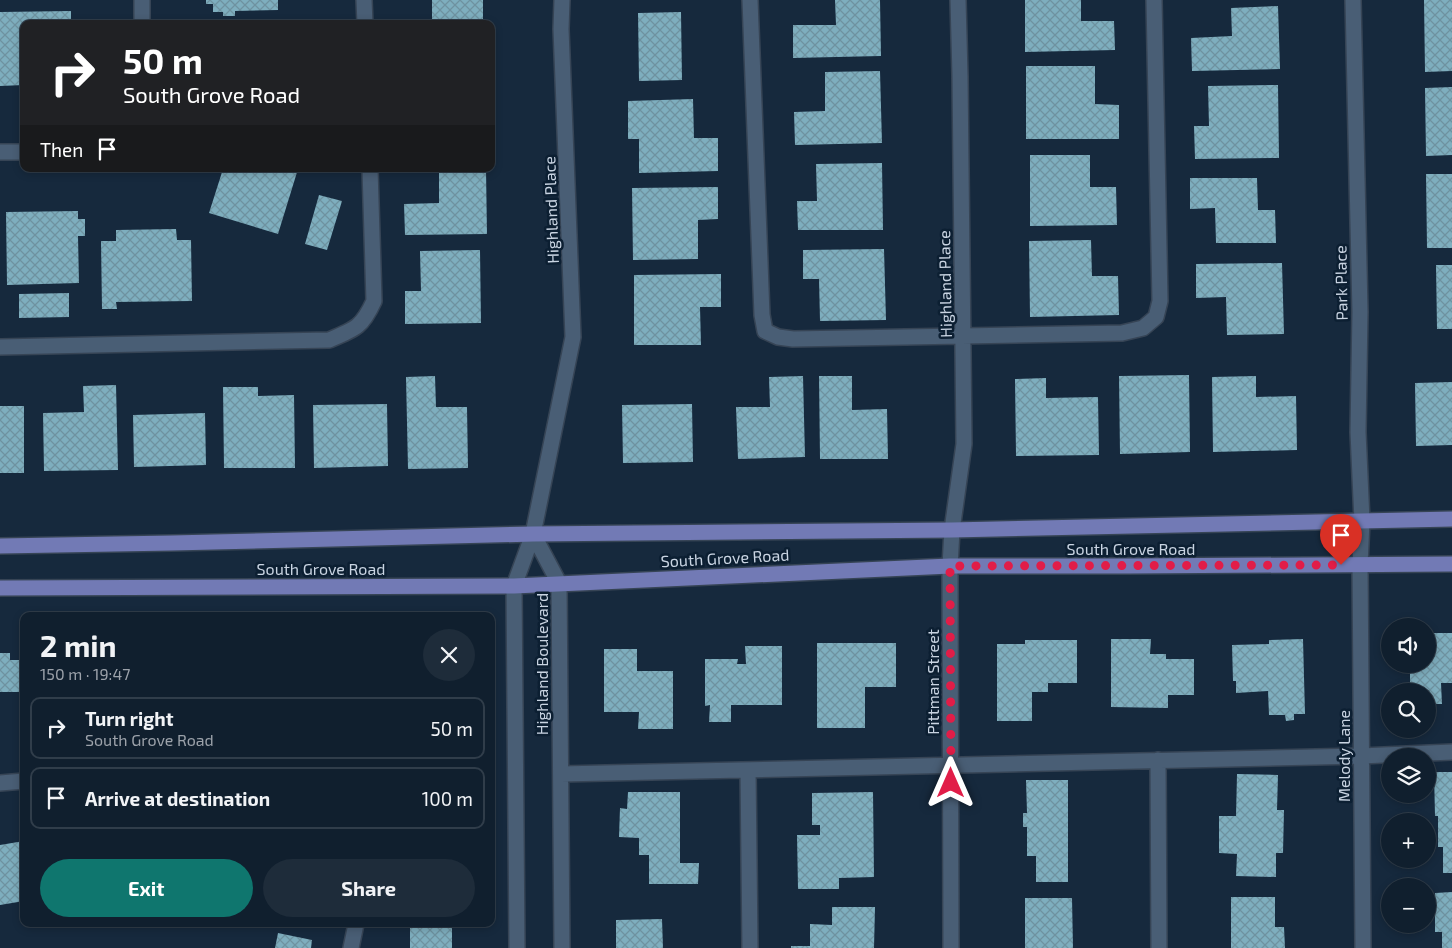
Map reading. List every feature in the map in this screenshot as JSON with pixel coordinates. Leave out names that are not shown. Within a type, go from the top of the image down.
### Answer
[{"type":"main road","name":"South Grove Road","points":[[0,546],[162,544],[532,534],[952,530],[1452,519]]},
{"type":"main road","name":"South Grove Road","points":[[0,588],[514,586],[950,566],[1452,564]]},
{"type":"street","points":[[142,0],[142,20]]},
{"type":"street","points":[[364,0],[365,20]]},
{"type":"street","name":"Highland Place","points":[[532,534],[573,337],[561,29],[562,0]]},
{"type":"street","points":[[750,0],[762,315],[765,331],[778,338],[793,339],[1122,333],[1143,328],[1156,317],[1160,301],[1154,0]]},
{"type":"street","name":"Highland Place","points":[[950,566],[952,530],[964,444],[958,0]]},
{"type":"street","name":"Park Place","points":[[1353,0],[1360,312],[1358,432],[1362,521],[1360,565]]},
{"type":"street","points":[[0,152],[20,152]]},
{"type":"street","points":[[0,347],[329,340],[352,330],[366,318],[374,301],[370,172]]},
{"type":"street","name":"Highland Boulevard","points":[[532,534],[559,584],[562,948]]},
{"type":"street","name":"Highland Boulevard","points":[[517,948],[514,586],[532,534]]},
{"type":"street","name":"Melody Lane","points":[[1360,565],[1363,948]]},
{"type":"street","name":"Pittman Street","points":[[950,566],[951,948]]},
{"type":"street","points":[[561,774],[1361,756],[1452,752]]},
{"type":"street","points":[[1158,760],[1159,948]]},
{"type":"street","points":[[748,770],[750,948]]},
{"type":"street","points":[[0,783],[20,781]]},
{"type":"street","points":[[351,948],[355,927]]},
{"type":"building","points":[[206,0],[278,0],[278,10],[235,11],[235,16],[223,16],[223,12],[213,12],[213,4],[206,4]]},
{"type":"building","points":[[432,0],[483,0],[483,20],[432,20]]},
{"type":"building","points":[[835,0],[880,0],[881,56],[793,58],[793,25],[836,25]]},
{"type":"building","points":[[1025,0],[1081,0],[1081,21],[1114,21],[1115,50],[1025,52]]},
{"type":"building","points":[[1424,0],[1452,0],[1452,71],[1425,72]]},
{"type":"building","points":[[1278,6],[1280,69],[1192,71],[1191,38],[1232,36],[1231,8]]},
{"type":"building","points":[[71,11],[71,20],[20,20],[20,85],[0,86],[0,12]]},
{"type":"building","points":[[681,12],[682,80],[639,81],[638,13]]},
{"type":"building","points":[[1026,66],[1095,66],[1095,104],[1119,105],[1119,139],[1026,139]]},
{"type":"building","points":[[880,71],[882,143],[795,145],[794,112],[825,111],[825,72]]},
{"type":"building","points":[[1278,85],[1279,158],[1195,159],[1194,126],[1209,126],[1208,86]]},
{"type":"building","points":[[1452,87],[1452,155],[1426,156],[1425,88]]},
{"type":"building","points":[[693,99],[694,138],[718,138],[718,171],[639,173],[639,139],[628,139],[628,101]]},
{"type":"building","points":[[1030,155],[1090,155],[1090,187],[1116,187],[1117,225],[1030,226]]},
{"type":"building","points":[[882,163],[883,230],[798,230],[797,201],[817,201],[816,164]]},
{"type":"building","points":[[222,172],[297,172],[278,234],[209,213]]},
{"type":"building","points":[[439,172],[486,172],[487,234],[405,235],[404,204],[439,203]]},
{"type":"building","points":[[1426,174],[1452,174],[1452,248],[1427,248]]},
{"type":"building","points":[[1190,178],[1257,178],[1258,210],[1275,210],[1276,243],[1216,243],[1215,208],[1190,209]]},
{"type":"building","points":[[718,187],[718,219],[698,220],[698,259],[633,260],[632,188]]},
{"type":"building","points":[[319,195],[342,201],[327,250],[305,244]]},
{"type":"building","points":[[78,211],[78,219],[85,219],[85,236],[78,236],[79,283],[7,285],[6,212]]},
{"type":"building","points":[[176,229],[177,240],[191,240],[192,301],[116,302],[117,309],[102,309],[101,241],[116,241],[116,230]]},
{"type":"building","points":[[1091,240],[1092,276],[1118,276],[1119,315],[1030,317],[1029,241]]},
{"type":"building","points":[[884,249],[886,320],[820,321],[819,279],[803,279],[803,250]]},
{"type":"building","points":[[480,250],[481,323],[405,324],[405,291],[421,291],[420,251]]},
{"type":"building","points":[[1282,263],[1284,334],[1227,335],[1226,297],[1196,298],[1196,264]]},
{"type":"building","points":[[1436,265],[1452,265],[1452,329],[1437,329]]},
{"type":"building","points":[[721,274],[721,307],[700,307],[701,345],[634,345],[634,275]]},
{"type":"building","points":[[69,293],[69,317],[19,318],[19,294]]},
{"type":"building","points":[[1189,375],[1190,452],[1120,454],[1119,376]]},
{"type":"building","points":[[435,376],[436,407],[467,407],[468,468],[408,469],[406,377]]},
{"type":"building","points":[[803,376],[805,457],[738,459],[736,407],[770,407],[769,377]]},
{"type":"building","points":[[819,376],[852,376],[852,410],[887,409],[888,459],[820,459]]},
{"type":"building","points":[[1256,376],[1256,397],[1296,396],[1297,450],[1213,452],[1212,377]]},
{"type":"building","points":[[1046,378],[1046,398],[1098,397],[1099,455],[1016,456],[1015,379]]},
{"type":"building","points":[[1452,382],[1452,445],[1416,446],[1415,383]]},
{"type":"building","points":[[116,385],[118,470],[44,471],[43,413],[84,412],[83,386]]},
{"type":"building","points":[[223,387],[258,387],[258,396],[294,395],[295,468],[224,468]]},
{"type":"building","points":[[387,404],[388,466],[314,468],[313,405]]},
{"type":"building","points":[[692,404],[693,462],[623,463],[622,405]]},
{"type":"building","points":[[0,406],[24,406],[24,473],[0,473]]},
{"type":"building","points":[[205,413],[206,465],[134,467],[133,415]]},
{"type":"building","points":[[1436,633],[1452,633],[1452,683],[1441,683],[1442,704],[1436,704],[1436,683],[1410,683],[1410,673],[1436,673]]},
{"type":"building","points":[[1111,639],[1151,639],[1150,654],[1166,654],[1166,659],[1194,659],[1194,695],[1168,695],[1168,708],[1111,707]]},
{"type":"building","points":[[1303,639],[1305,714],[1294,714],[1294,720],[1286,721],[1285,715],[1269,715],[1268,691],[1236,693],[1236,681],[1233,681],[1232,645],[1269,644],[1269,640]]},
{"type":"building","points":[[1025,640],[1077,640],[1077,683],[1048,683],[1048,692],[1032,692],[1032,721],[997,721],[997,644],[1025,644]]},
{"type":"building","points":[[817,643],[896,643],[896,687],[865,687],[865,728],[817,728]]},
{"type":"building","points":[[745,646],[782,646],[782,705],[731,705],[731,722],[709,722],[710,705],[705,706],[705,659],[738,659],[737,664],[746,664]]},
{"type":"building","points":[[604,649],[637,649],[637,671],[673,671],[673,729],[638,729],[639,712],[604,712]]},
{"type":"building","points":[[0,653],[10,653],[10,660],[20,660],[20,692],[0,692]]},
{"type":"building","points":[[1436,772],[1452,772],[1452,873],[1443,873],[1443,847],[1438,847],[1438,816],[1435,813]]},
{"type":"building","points":[[1237,774],[1278,775],[1277,810],[1284,810],[1283,853],[1276,853],[1276,877],[1236,876],[1237,854],[1219,853],[1219,816],[1236,816]]},
{"type":"building","points":[[1026,780],[1068,780],[1068,882],[1036,882],[1036,856],[1027,856],[1027,827],[1023,827],[1023,813],[1027,813]]},
{"type":"building","points":[[628,792],[680,792],[680,863],[699,863],[698,884],[649,884],[649,855],[639,855],[639,838],[619,837],[620,808],[627,809]]},
{"type":"building","points":[[873,792],[874,877],[839,878],[839,889],[798,889],[797,835],[820,835],[820,825],[812,825],[812,793]]},
{"type":"building","points":[[20,842],[20,902],[0,905],[0,845]]},
{"type":"building","points":[[1452,892],[1452,948],[1442,948],[1442,932],[1436,932],[1436,893]]},
{"type":"building","points":[[1231,897],[1275,897],[1275,927],[1284,927],[1285,948],[1231,948]]},
{"type":"building","points":[[1025,898],[1072,898],[1073,948],[1025,948]]},
{"type":"building","points":[[832,907],[875,907],[874,948],[791,948],[791,946],[810,946],[810,924],[832,925]]},
{"type":"building","points":[[662,919],[663,948],[616,948],[616,920]]},
{"type":"building","points":[[410,927],[452,927],[452,948],[410,948]]},
{"type":"building","points":[[278,933],[312,940],[311,948],[275,948]]},
{"type":"route","points":[[951,783],[950,566],[1341,565]]}]
